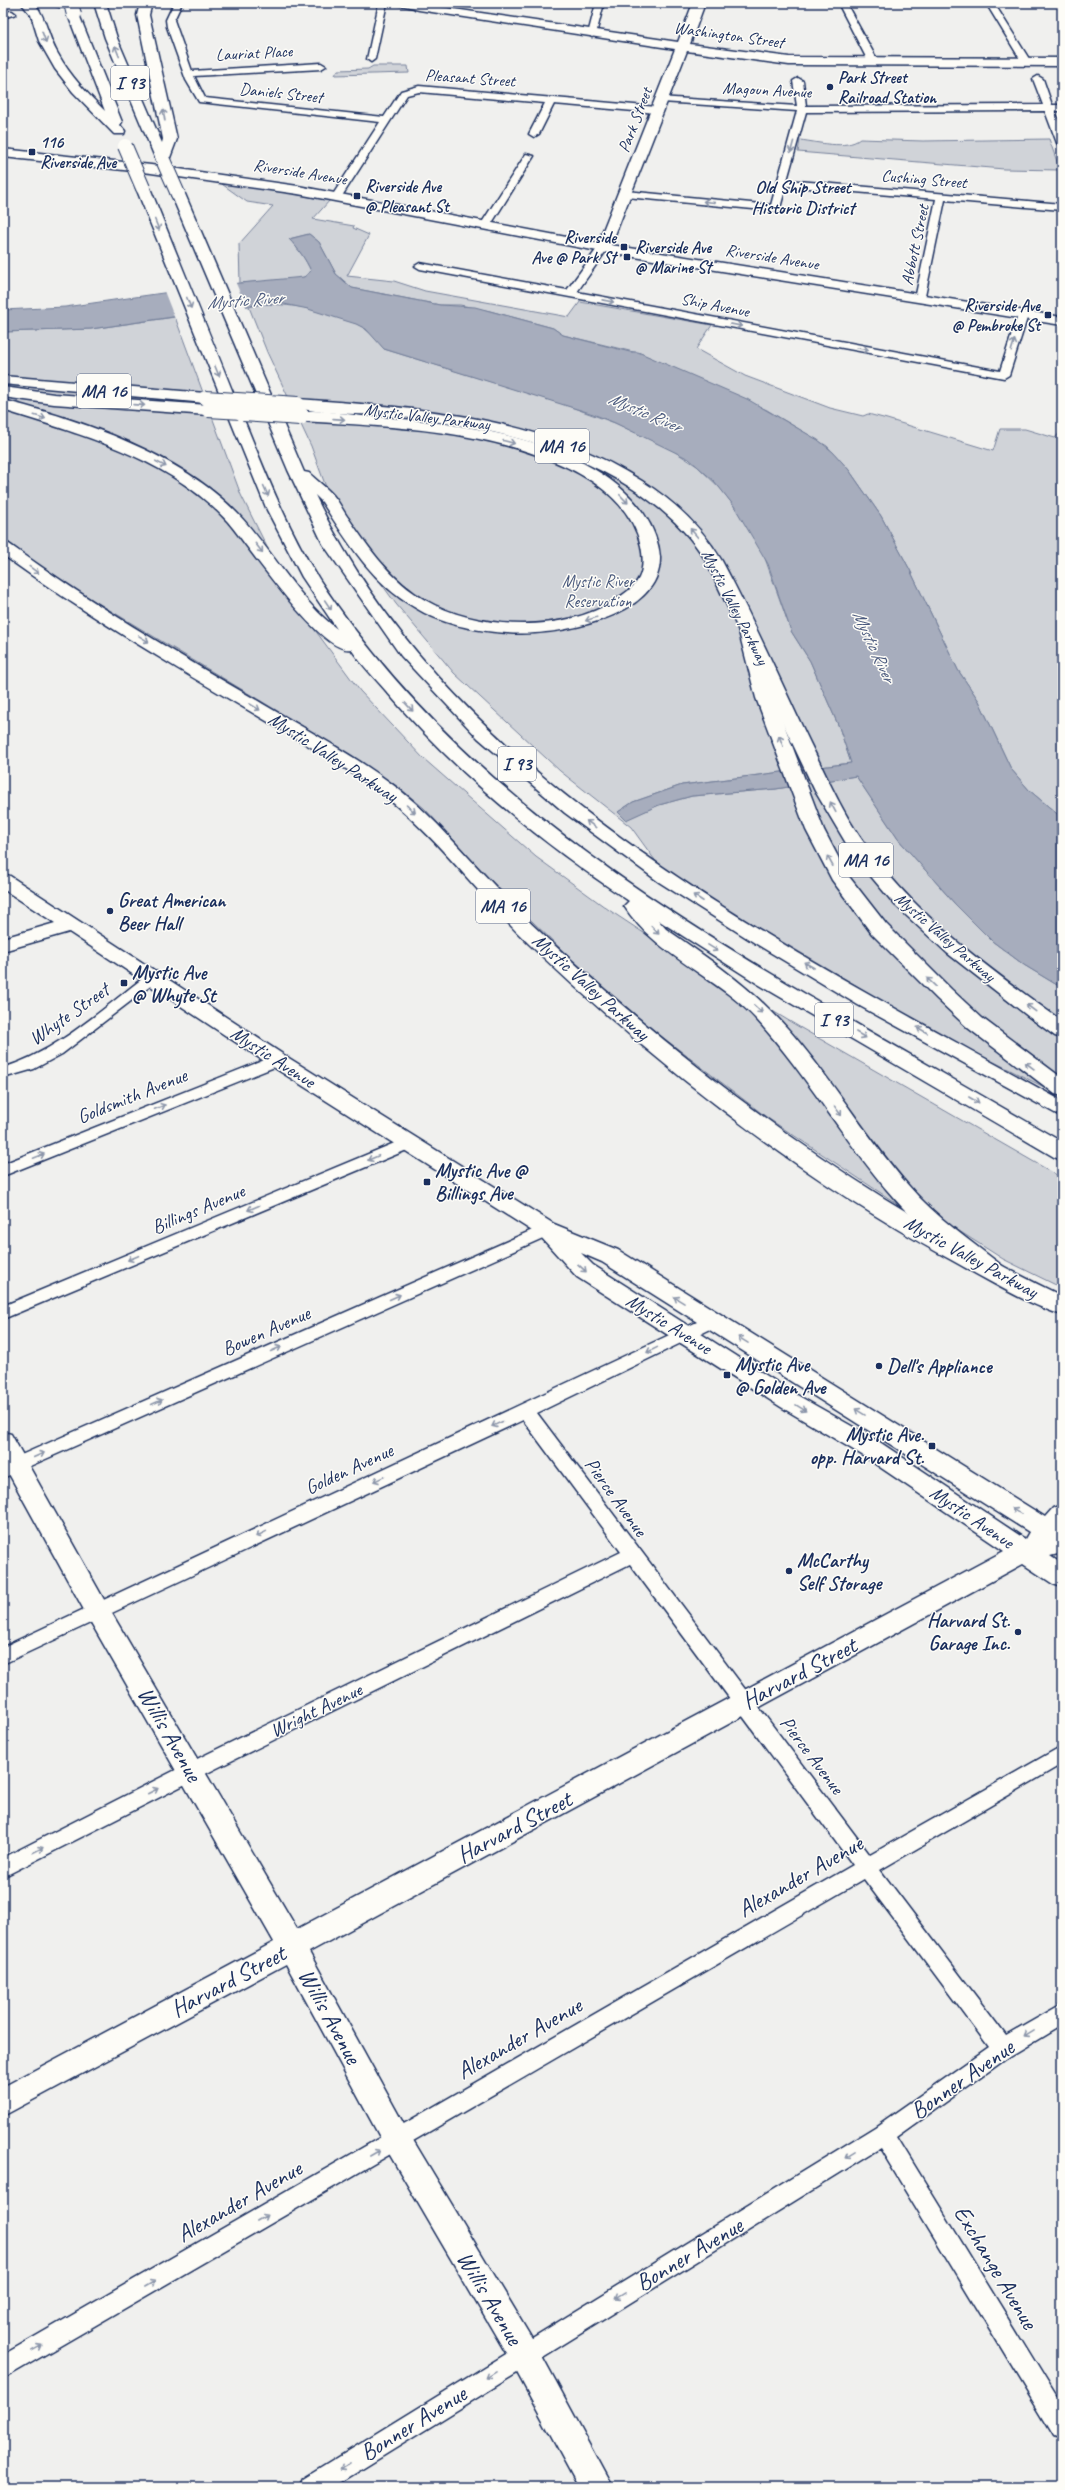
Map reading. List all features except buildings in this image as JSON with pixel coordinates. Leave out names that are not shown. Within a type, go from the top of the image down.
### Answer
[{"type":"main road","points":[[27,3],[37,15],[45,41],[61,68],[91,104],[119,131]]},
{"type":"main road","points":[[58,3],[73,7]]},
{"type":"main road","points":[[146,3],[143,15],[155,62],[170,140],[163,155]]},
{"type":"main road","name":"Park Street","points":[[602,248],[626,194],[659,104],[699,3]]},
{"type":"main road","name":"Washington Street","points":[[419,4],[592,34],[789,61],[874,63],[1062,62]]},
{"type":"main road","name":"I 93","points":[[73,7],[119,131],[260,477],[295,551],[326,602],[373,666],[436,735],[485,781],[563,845],[611,880],[723,954],[1062,1152]]},
{"type":"main road","name":"I 93","points":[[102,8],[235,330],[328,539],[377,614],[442,692],[527,772],[591,824],[706,903],[792,955],[1062,1110]]},
{"type":"main road","name":"Riverside Avenue","points":[[3,154],[186,174],[337,196],[486,224],[602,248],[1062,321]]},
{"type":"main road","name":"MA 16","points":[[3,380],[206,404]]},
{"type":"main road","points":[[3,392],[54,399],[206,404],[299,410],[468,433],[525,446],[575,465],[609,486],[635,512],[650,541],[651,566],[638,592],[626,602],[598,617],[578,623],[519,629],[458,620],[419,603],[392,585],[371,560],[328,500],[296,470]]},
{"type":"main road","points":[[3,405],[83,430],[127,448],[162,464],[208,494],[253,542],[314,618],[373,666]]},
{"type":"main road","name":"Mystic Valley Parkway","points":[[299,410],[417,413],[474,421],[554,443],[611,467],[659,499],[694,532],[713,558],[833,808],[870,866],[908,906],[957,950],[1062,1031]]},
{"type":"main road","name":"Mystic Valley Parkway","points":[[3,547],[78,599],[379,783],[427,823],[497,900],[544,947],[675,1060],[768,1130],[857,1192],[997,1274],[1062,1306]]},
{"type":"main road","points":[[746,628],[765,698],[815,830],[839,876],[879,928],[944,994],[1004,1045],[1062,1089]]},
{"type":"main road","name":"Mystic Avenue","points":[[3,880],[278,1060],[546,1230],[610,1256],[712,1321],[1058,1532]]},
{"type":"main road","points":[[611,880],[659,934],[726,982],[763,1014],[791,1047],[865,1147],[901,1192],[927,1217],[997,1274]]},
{"type":"main road","points":[[3,945],[71,925]]},
{"type":"main road","name":"Mystic Avenue","points":[[546,1230],[585,1271],[789,1401],[870,1448],[1062,1577]]},
{"type":"main road","name":"Willis Avenue","points":[[3,1441],[10,1468],[98,1612],[192,1771],[292,1947],[397,2140],[524,2354],[597,2487]]},
{"type":"main road","name":"Harvard Street","points":[[3,2102],[1024,1552],[1058,1532]]},
{"type":"street","points":[[178,3],[170,20],[171,27],[189,74]]},
{"type":"street","points":[[371,59],[383,3]]},
{"type":"street","name":"Washington Street","points":[[394,3],[419,4]]},
{"type":"street","points":[[592,34],[600,3]]},
{"type":"street","points":[[842,3],[874,63]]},
{"type":"street","points":[[990,3],[1026,62]]},
{"type":"street","name":"Lauriat Place","points":[[189,74],[289,66],[321,66]]},
{"type":"street","name":"Daniels Street","points":[[189,74],[200,98],[205,101],[386,120]]},
{"type":"street","points":[[1038,79],[1062,143]]},
{"type":"street","points":[[626,194],[775,208],[802,109],[798,81]]},
{"type":"street","name":"Pleasant Street","points":[[337,196],[404,93],[419,89],[551,101],[659,104]]},
{"type":"street","points":[[534,134],[551,101]]},
{"type":"street","name":"Magoun Avenue","points":[[659,104],[802,109],[1062,108]]},
{"type":"street","points":[[486,224],[529,156]]},
{"type":"street","name":"Cushing Street","points":[[782,183],[1062,207]]},
{"type":"street","name":"Abbott Street","points":[[920,299],[941,197]]},
{"type":"street","points":[[570,294],[602,248]]},
{"type":"street","name":"Ship Avenue","points":[[420,266],[1004,375],[1022,315]]},
{"type":"street","name":"Whyte Street","points":[[3,1073],[29,1065],[57,1050],[152,978]]},
{"type":"street","name":"Goldsmith Avenue","points":[[3,1170],[278,1060]]},
{"type":"street","name":"Billings Avenue","points":[[3,1313],[409,1143]]},
{"type":"street","name":"Bowen Avenue","points":[[10,1468],[546,1230]]},
{"type":"street","name":"Golden Avenue","points":[[3,1656],[526,1411],[712,1321]]},
{"type":"street","name":"Pierce Avenue","points":[[526,1411],[630,1555],[745,1702],[1003,2049]]},
{"type":"street","name":"Wright Avenue","points":[[3,1868],[192,1771],[630,1555]]},
{"type":"street","name":"Alexander Avenue","points":[[3,2368],[1062,1754]]},
{"type":"street","name":"Bonner Avenue","points":[[311,2487],[524,2354],[883,2134],[1003,2049],[1062,2014]]},
{"type":"street","name":"Exchange Avenue","points":[[883,2134],[1062,2427]]},
{"type":"green space","points":[[373,66],[408,66],[409,73],[335,75],[338,70],[368,69]]},
{"type":"green space","points":[[860,139],[923,141],[1049,139],[1060,170],[1004,169],[798,152],[800,140],[840,145]]},
{"type":"green space","points":[[219,182],[330,200],[313,219],[354,226],[353,228],[369,235],[347,276],[394,281],[425,291],[569,317],[580,302],[712,325],[696,349],[745,376],[830,408],[863,416],[868,414],[887,419],[993,451],[1000,429],[1025,429],[1055,438],[1062,430],[1062,818],[1029,790],[1011,769],[979,701],[958,670],[910,570],[881,516],[849,470],[827,446],[767,410],[642,354],[563,335],[553,328],[490,311],[460,305],[440,305],[352,288],[336,274],[319,242],[309,234],[289,239],[299,250],[309,267],[311,271],[308,275],[299,279],[240,283],[239,244],[273,206],[247,202]]},
{"type":"green space","name":"Mystic River Reservation","points":[[262,304],[287,305],[330,313],[355,323],[368,331],[384,349],[560,403],[615,423],[669,448],[697,466],[721,489],[734,506],[762,550],[791,631],[810,661],[839,727],[851,763],[682,785],[633,802],[618,812],[626,819],[659,805],[692,796],[776,789],[856,776],[898,839],[955,904],[992,941],[1024,965],[1062,988],[1062,1096],[954,1042],[884,1002],[725,908],[657,863],[631,827],[560,771],[454,673],[396,604],[341,528],[311,446],[267,352],[249,307]]},
{"type":"green space","points":[[175,317],[241,495],[295,603],[360,691],[424,759],[536,857],[609,910],[662,945],[801,1028],[1062,1178],[1062,1288],[1003,1259],[956,1229],[899,1205],[769,1119],[661,1036],[590,977],[504,894],[424,808],[401,789],[354,757],[78,591],[37,564],[3,538],[3,332],[91,329]]},
{"type":"water","name":"Mystic River","points":[[309,234],[319,242],[336,274],[352,288],[440,305],[475,307],[553,328],[563,335],[630,352],[638,352],[747,399],[818,440],[833,452],[849,470],[881,516],[910,570],[958,670],[979,701],[1011,769],[1029,790],[1062,818],[1062,988],[1024,965],[992,941],[955,904],[898,839],[856,776],[776,789],[692,796],[659,805],[626,820],[618,812],[633,802],[682,785],[851,763],[839,727],[810,661],[791,631],[768,564],[734,506],[715,482],[689,459],[593,414],[384,349],[366,329],[356,324],[308,309],[284,304],[262,304],[91,329],[3,332],[3,310],[65,307],[219,285],[304,277],[311,271],[302,254],[289,239]]},
{"type":"pier","points":[[235,281],[247,309],[175,319],[164,291]]},
{"type":"place","name":"Park Street Railroad Station","points":[[830,87]]},
{"type":"place","name":"116 Riverside Ave","points":[[32,152]]},
{"type":"place","name":"Riverside Ave @ Pleasant St","points":[[357,196]]},
{"type":"place","name":"Riverside Ave @ Park St","points":[[624,247]]},
{"type":"place","name":"Riverside Ave @ Marine St","points":[[627,257]]},
{"type":"place","name":"Riverside Ave @ Pembroke St","points":[[1048,315]]},
{"type":"place","name":"Great American Beer Hall","points":[[110,911]]},
{"type":"place","name":"Mystic Ave @ Whyte St","points":[[124,983]]},
{"type":"place","name":"Mystic Ave @ Billings Ave","points":[[427,1182]]},
{"type":"place","name":"Dell's Appliance","points":[[879,1366]]},
{"type":"place","name":"Mystic Ave @ Golden Ave","points":[[727,1375]]},
{"type":"place","name":"Mystic Ave. opp. Harvard St.","points":[[932,1446]]},
{"type":"place","name":"McCarthy Self Storage","points":[[789,1571]]},
{"type":"place","name":"Harvard St. Garage Inc.","points":[[1018,1632]]},
{"type":"district","name":"Old Ship Street Historic District","points":[[803,197]]}]
